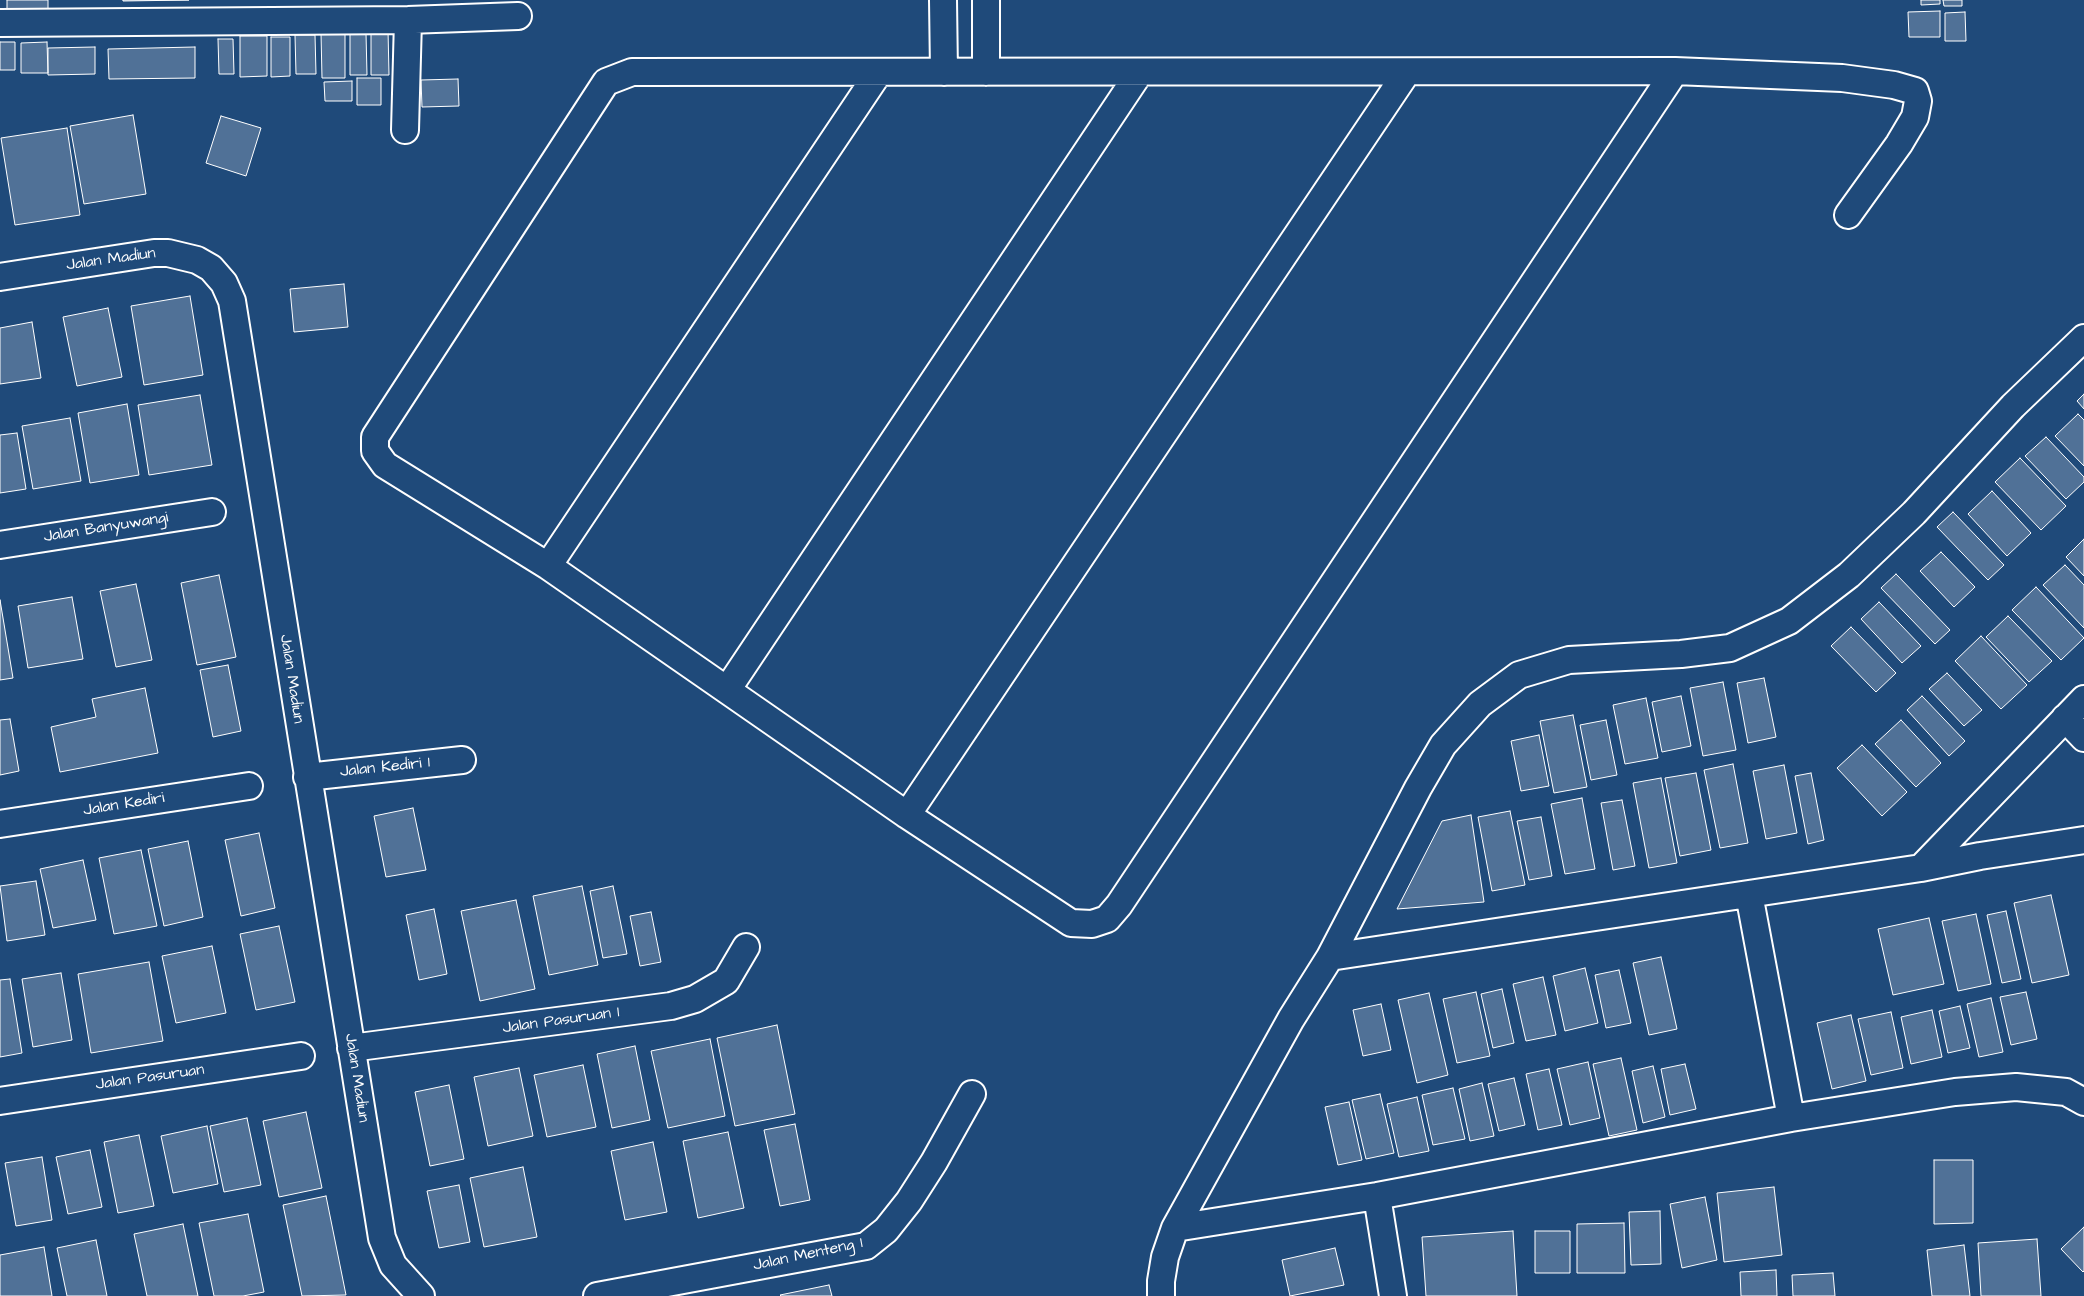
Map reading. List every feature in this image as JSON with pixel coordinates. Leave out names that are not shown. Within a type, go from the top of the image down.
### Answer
[{"type":"street","points":[[943,0],[944,72]]},
{"type":"street","points":[[986,0],[986,72]]},
{"type":"street","points":[[0,23],[96,11],[408,20],[518,16]]},
{"type":"street","points":[[405,130],[408,20]]},
{"type":"street","points":[[1675,71],[1120,905],[1107,919],[1092,924],[1071,923],[907,814],[548,566],[385,465],[375,451],[375,437],[606,82],[632,72],[1675,71],[1842,78],[1894,85],[1914,91],[1918,101],[1915,117],[1899,144],[1848,215]]},
{"type":"street","points":[[548,566],[879,72]]},
{"type":"street","points":[[727,690],[1140,72]]},
{"type":"street","points":[[907,814],[1407,72]]},
{"type":"street","name":"Jalan Madiun","points":[[0,278],[154,253],[168,253],[198,260],[211,268],[224,283],[232,301],[382,1238],[393,1265],[421,1296]]},
{"type":"street","points":[[1162,1296],[1161,1281],[1165,1257],[1175,1228],[1290,1019],[1330,957],[1443,745],[1480,704],[1519,675],[1569,660],[1681,654],[1730,648],[1789,621],[1849,575],[1914,513],[2013,406],[2084,338]]},
{"type":"street","name":"Jalan Banyuwangi","points":[[0,545],[212,512]]},
{"type":"street","points":[[1921,868],[2084,699]]},
{"type":"street","points":[[2064,718],[2084,738]]},
{"type":"street","name":"Jalan Kediri 1","points":[[308,777],[462,760]]},
{"type":"street","name":"Jalan Kediri","points":[[0,824],[249,786]]},
{"type":"street","points":[[1330,957],[1921,868],[1980,856],[2084,840]]},
{"type":"street","points":[[1749,894],[1791,1118]]},
{"type":"street","name":"Jalan Pasuruan 1","points":[[351,1048],[671,1006],[695,999],[726,982],[746,947]]},
{"type":"street","name":"Jalan Pasuruan","points":[[0,1101],[301,1056]]},
{"type":"street","points":[[1175,1228],[1377,1196],[1791,1118],[1955,1092],[2016,1088],[2066,1092],[2084,1102]]},
{"type":"street","name":"Jalan Menteng 1","points":[[597,1296],[866,1246],[886,1230],[909,1201],[934,1162],[972,1094]]},
{"type":"street","points":[[1377,1196],[1393,1296]]},
{"type":"building","points":[[7,0],[48,0],[48,13],[7,13]]},
{"type":"building","points":[[123,0],[189,0],[123,1]]},
{"type":"building","points":[[1921,0],[1940,0],[1940,4],[1921,5]]},
{"type":"building","points":[[1943,0],[1962,0],[1962,6],[1944,6]]},
{"type":"building","points":[[1940,11],[1940,37],[1909,37],[1908,12]]},
{"type":"building","points":[[1965,12],[1966,41],[1945,41],[1945,13]]},
{"type":"building","points":[[371,30],[388,30],[389,75],[371,75]]},
{"type":"building","points":[[321,33],[345,33],[345,78],[322,78]]},
{"type":"building","points":[[366,33],[367,75],[350,75],[350,34]]},
{"type":"building","points":[[295,35],[315,35],[316,74],[296,74]]},
{"type":"building","points":[[240,36],[267,36],[267,76],[240,77]]},
{"type":"building","points":[[271,37],[290,37],[290,76],[271,77]]},
{"type":"building","points":[[218,39],[233,39],[234,74],[219,74]]},
{"type":"building","points":[[0,42],[15,42],[15,70],[0,70]]},
{"type":"building","points":[[47,42],[48,73],[21,73],[21,43]]},
{"type":"building","points":[[95,47],[95,74],[48,75],[48,48]]},
{"type":"building","points":[[195,47],[195,78],[109,79],[108,49]]},
{"type":"building","points":[[357,78],[381,78],[381,105],[357,105]]},
{"type":"building","points":[[458,79],[459,106],[422,107],[421,80]]},
{"type":"building","points":[[352,81],[352,101],[325,101],[324,82]]},
{"type":"building","points":[[133,115],[146,194],[84,204],[70,126]]},
{"type":"building","points":[[221,116],[261,128],[246,176],[206,163]]},
{"type":"building","points":[[67,128],[80,215],[15,225],[1,138]]},
{"type":"building","points":[[344,284],[348,327],[294,332],[290,289]]},
{"type":"building","points":[[190,296],[203,375],[144,385],[131,306]]},
{"type":"building","points":[[108,308],[122,377],[77,386],[63,317]]},
{"type":"building","points":[[32,322],[41,378],[0,384],[0,328]]},
{"type":"building","points":[[2084,394],[2084,409],[2077,401]]},
{"type":"building","points":[[200,395],[212,465],[149,475],[138,405]]},
{"type":"building","points":[[127,404],[139,475],[90,483],[78,413]]},
{"type":"building","points":[[2078,414],[2084,420],[2084,466],[2055,436]]},
{"type":"building","points":[[70,418],[81,481],[33,489],[22,426]]},
{"type":"building","points":[[17,433],[26,489],[0,493],[0,435]]},
{"type":"building","points":[[2046,437],[2084,477],[2084,482],[2066,499],[2025,456]]},
{"type":"building","points":[[2020,458],[2066,506],[2041,530],[1995,482]]},
{"type":"building","points":[[1992,491],[2031,533],[2007,556],[1968,514]]},
{"type":"building","points":[[1953,512],[2004,565],[1988,580],[1937,527]]},
{"type":"building","points":[[2084,539],[2084,576],[2066,557]]},
{"type":"building","points":[[1941,552],[1975,587],[1954,607],[1920,571]]},
{"type":"building","points":[[2065,565],[2084,585],[2084,628],[2043,585]]},
{"type":"building","points":[[1896,574],[1950,630],[1935,644],[1881,588]]},
{"type":"building","points":[[219,575],[236,657],[197,665],[181,583]]},
{"type":"building","points":[[136,584],[152,660],[116,667],[100,591]]},
{"type":"building","points":[[2036,587],[2084,638],[2061,660],[2012,610]]},
{"type":"building","points":[[72,597],[83,659],[28,668],[18,606]]},
{"type":"building","points":[[0,600],[13,678],[0,680]]},
{"type":"building","points":[[1879,602],[1921,646],[1902,663],[1861,619]]},
{"type":"building","points":[[2008,616],[2052,661],[2029,682],[1986,637]]},
{"type":"building","points":[[1851,627],[1896,673],[1876,692],[1831,646]]},
{"type":"building","points":[[1981,636],[2027,685],[2001,709],[1955,661]]},
{"type":"building","points":[[228,665],[241,731],[213,737],[200,670]]},
{"type":"building","points":[[1947,673],[1982,710],[1964,726],[1929,689]]},
{"type":"building","points":[[1764,678],[1776,737],[1748,743],[1737,683]]},
{"type":"building","points":[[1723,682],[1736,750],[1703,756],[1690,688]]},
{"type":"building","points":[[145,688],[158,753],[60,772],[51,727],[96,717],[92,699]]},
{"type":"building","points":[[1681,696],[1691,746],[1662,752],[1652,702]]},
{"type":"building","points":[[1922,696],[1965,741],[1949,756],[1907,710]]},
{"type":"building","points":[[1646,698],[1658,758],[1625,764],[1613,705]]},
{"type":"building","points":[[1573,715],[1587,787],[1554,793],[1540,721]]},
{"type":"building","points":[[10,719],[19,771],[0,775],[0,720]]},
{"type":"building","points":[[1606,720],[1617,775],[1591,780],[1580,725]]},
{"type":"building","points":[[1901,720],[1941,763],[1916,787],[1875,744]]},
{"type":"building","points":[[1539,735],[1549,786],[1521,791],[1511,741]]},
{"type":"building","points":[[1862,745],[1907,792],[1882,816],[1837,768]]},
{"type":"building","points":[[1733,764],[1748,843],[1720,848],[1704,770]]},
{"type":"building","points":[[1784,765],[1797,833],[1766,839],[1753,771]]},
{"type":"building","points":[[1696,773],[1711,850],[1680,856],[1665,778]]},
{"type":"building","points":[[1811,773],[1824,840],[1808,844],[1795,776]]},
{"type":"building","points":[[1661,778],[1677,863],[1649,868],[1633,783]]},
{"type":"building","points":[[1582,798],[1595,869],[1565,874],[1551,804]]},
{"type":"building","points":[[1622,800],[1635,866],[1613,870],[1601,803]]},
{"type":"building","points":[[413,808],[426,870],[386,877],[374,816]]},
{"type":"building","points":[[1510,811],[1525,885],[1492,891],[1478,817]]},
{"type":"building","points":[[1471,815],[1484,902],[1397,909],[1442,821]]},
{"type":"building","points":[[1541,817],[1552,876],[1529,880],[1517,821]]},
{"type":"building","points":[[259,833],[275,908],[241,916],[225,840]]},
{"type":"building","points":[[188,841],[203,917],[164,926],[148,849]]},
{"type":"building","points":[[141,850],[157,926],[114,934],[99,858]]},
{"type":"building","points":[[83,860],[96,920],[53,928],[40,869]]},
{"type":"building","points":[[36,881],[45,935],[7,941],[0,886]]},
{"type":"building","points":[[582,886],[598,965],[549,975],[533,896]]},
{"type":"building","points":[[613,886],[627,954],[603,958],[590,891]]},
{"type":"building","points":[[2051,895],[2069,975],[2032,983],[2014,903]]},
{"type":"building","points":[[516,900],[535,989],[480,1001],[461,911]]},
{"type":"building","points":[[434,909],[447,974],[419,980],[406,915]]},
{"type":"building","points":[[2006,911],[2021,979],[2002,983],[1987,915]]},
{"type":"building","points":[[651,912],[661,962],[640,966],[630,916]]},
{"type":"building","points":[[1976,914],[1991,984],[1958,991],[1942,921]]},
{"type":"building","points":[[1929,918],[1944,984],[1893,995],[1878,929]]},
{"type":"building","points":[[279,926],[295,1002],[256,1010],[240,934]]},
{"type":"building","points":[[212,946],[226,1013],[176,1023],[162,956]]},
{"type":"building","points":[[1661,957],[1677,1029],[1649,1035],[1633,963]]},
{"type":"building","points":[[149,962],[163,1041],[91,1053],[78,974]]},
{"type":"building","points":[[1585,968],[1598,1023],[1565,1031],[1553,976]]},
{"type":"building","points":[[1619,970],[1631,1023],[1606,1028],[1595,975]]},
{"type":"building","points":[[61,973],[72,1040],[33,1047],[22,979]]},
{"type":"building","points":[[1543,977],[1556,1035],[1526,1041],[1513,984]]},
{"type":"building","points":[[10,979],[22,1053],[0,1057],[0,980]]},
{"type":"building","points":[[1502,989],[1514,1043],[1493,1048],[1481,994]]},
{"type":"building","points":[[1476,992],[1490,1056],[1457,1063],[1443,999]]},
{"type":"building","points":[[2026,992],[2037,1039],[2011,1045],[2000,997]]},
{"type":"building","points":[[1429,993],[1448,1075],[1417,1083],[1398,1000]]},
{"type":"building","points":[[1991,998],[2003,1052],[1979,1057],[1967,1004]]},
{"type":"building","points":[[1381,1004],[1391,1050],[1363,1056],[1353,1010]]},
{"type":"building","points":[[1960,1006],[1970,1048],[1948,1053],[1939,1011]]},
{"type":"building","points":[[1932,1010],[1942,1057],[1911,1064],[1901,1017]]},
{"type":"building","points":[[1891,1012],[1903,1068],[1871,1075],[1858,1019]]},
{"type":"building","points":[[1851,1015],[1866,1081],[1832,1089],[1817,1023]]},
{"type":"building","points":[[777,1025],[795,1114],[735,1126],[717,1038]]},
{"type":"building","points":[[710,1039],[725,1116],[668,1128],[651,1051]]},
{"type":"building","points":[[635,1046],[650,1120],[612,1128],[597,1054]]},
{"type":"building","points":[[1621,1058],[1637,1130],[1609,1136],[1593,1064]]},
{"type":"building","points":[[1588,1062],[1600,1118],[1570,1125],[1557,1069]]},
{"type":"building","points":[[1685,1064],[1696,1109],[1670,1115],[1661,1069]]},
{"type":"building","points":[[583,1065],[596,1127],[547,1137],[534,1075]]},
{"type":"building","points":[[1653,1066],[1665,1117],[1643,1123],[1632,1071]]},
{"type":"building","points":[[519,1068],[533,1136],[488,1146],[474,1077]]},
{"type":"building","points":[[1549,1069],[1562,1125],[1538,1130],[1526,1074]]},
{"type":"building","points":[[1514,1078],[1525,1125],[1499,1131],[1488,1084]]},
{"type":"building","points":[[1482,1083],[1494,1136],[1470,1141],[1459,1089]]},
{"type":"building","points":[[449,1085],[464,1159],[430,1166],[415,1092]]},
{"type":"building","points":[[1453,1088],[1465,1139],[1433,1145],[1422,1095]]},
{"type":"building","points":[[1380,1094],[1394,1153],[1366,1159],[1352,1100]]},
{"type":"building","points":[[1417,1097],[1429,1151],[1399,1157],[1387,1104]]},
{"type":"building","points":[[1349,1102],[1362,1160],[1338,1165],[1325,1107]]},
{"type":"building","points":[[306,1112],[322,1188],[279,1197],[263,1121]]},
{"type":"building","points":[[247,1118],[261,1185],[224,1192],[210,1126]]},
{"type":"building","points":[[795,1124],[810,1200],[780,1206],[764,1130]]},
{"type":"building","points":[[207,1126],[218,1184],[173,1193],[161,1136]]},
{"type":"building","points":[[728,1132],[744,1208],[698,1218],[683,1141]]},
{"type":"building","points":[[139,1135],[154,1206],[118,1213],[104,1142]]},
{"type":"building","points":[[653,1142],[667,1212],[625,1220],[611,1151]]},
{"type":"building","points":[[90,1150],[102,1207],[68,1214],[56,1157]]},
{"type":"building","points":[[42,1157],[52,1220],[16,1226],[5,1163]]},
{"type":"building","points":[[1934,1160],[1973,1160],[1973,1223],[1934,1224]]},
{"type":"building","points":[[523,1167],[537,1237],[484,1247],[470,1178]]},
{"type":"building","points":[[459,1185],[470,1242],[439,1248],[427,1191]]},
{"type":"building","points":[[1774,1187],[1782,1255],[1724,1262],[1717,1193]]},
{"type":"building","points":[[326,1196],[346,1295],[302,1296],[283,1205]]},
{"type":"building","points":[[1705,1197],[1717,1260],[1682,1268],[1670,1204]]},
{"type":"building","points":[[1660,1211],[1661,1264],[1631,1265],[1629,1212]]},
{"type":"building","points":[[248,1214],[264,1292],[243,1296],[214,1296],[199,1223]]},
{"type":"building","points":[[1624,1223],[1625,1273],[1577,1273],[1577,1224]]},
{"type":"building","points":[[183,1224],[198,1296],[147,1296],[134,1234]]},
{"type":"building","points":[[2084,1227],[2084,1271],[2083,1272],[2061,1249]]},
{"type":"building","points":[[1513,1231],[1517,1296],[1426,1296],[1422,1237]]},
{"type":"building","points":[[1535,1231],[1570,1231],[1570,1273],[1535,1273]]},
{"type":"building","points":[[2037,1239],[2041,1296],[1981,1296],[1978,1243]]},
{"type":"building","points":[[96,1240],[107,1296],[67,1296],[57,1248]]},
{"type":"building","points":[[1964,1245],[1970,1296],[1932,1296],[1927,1250]]},
{"type":"building","points":[[44,1247],[52,1296],[0,1296],[0,1255]]},
{"type":"building","points":[[1335,1248],[1344,1285],[1290,1296],[1282,1260]]},
{"type":"building","points":[[1776,1270],[1777,1296],[1741,1296],[1740,1272]]},
{"type":"building","points":[[1833,1273],[1835,1296],[1793,1296],[1792,1275]]},
{"type":"building","points":[[829,1285],[832,1296],[780,1295]]}]
